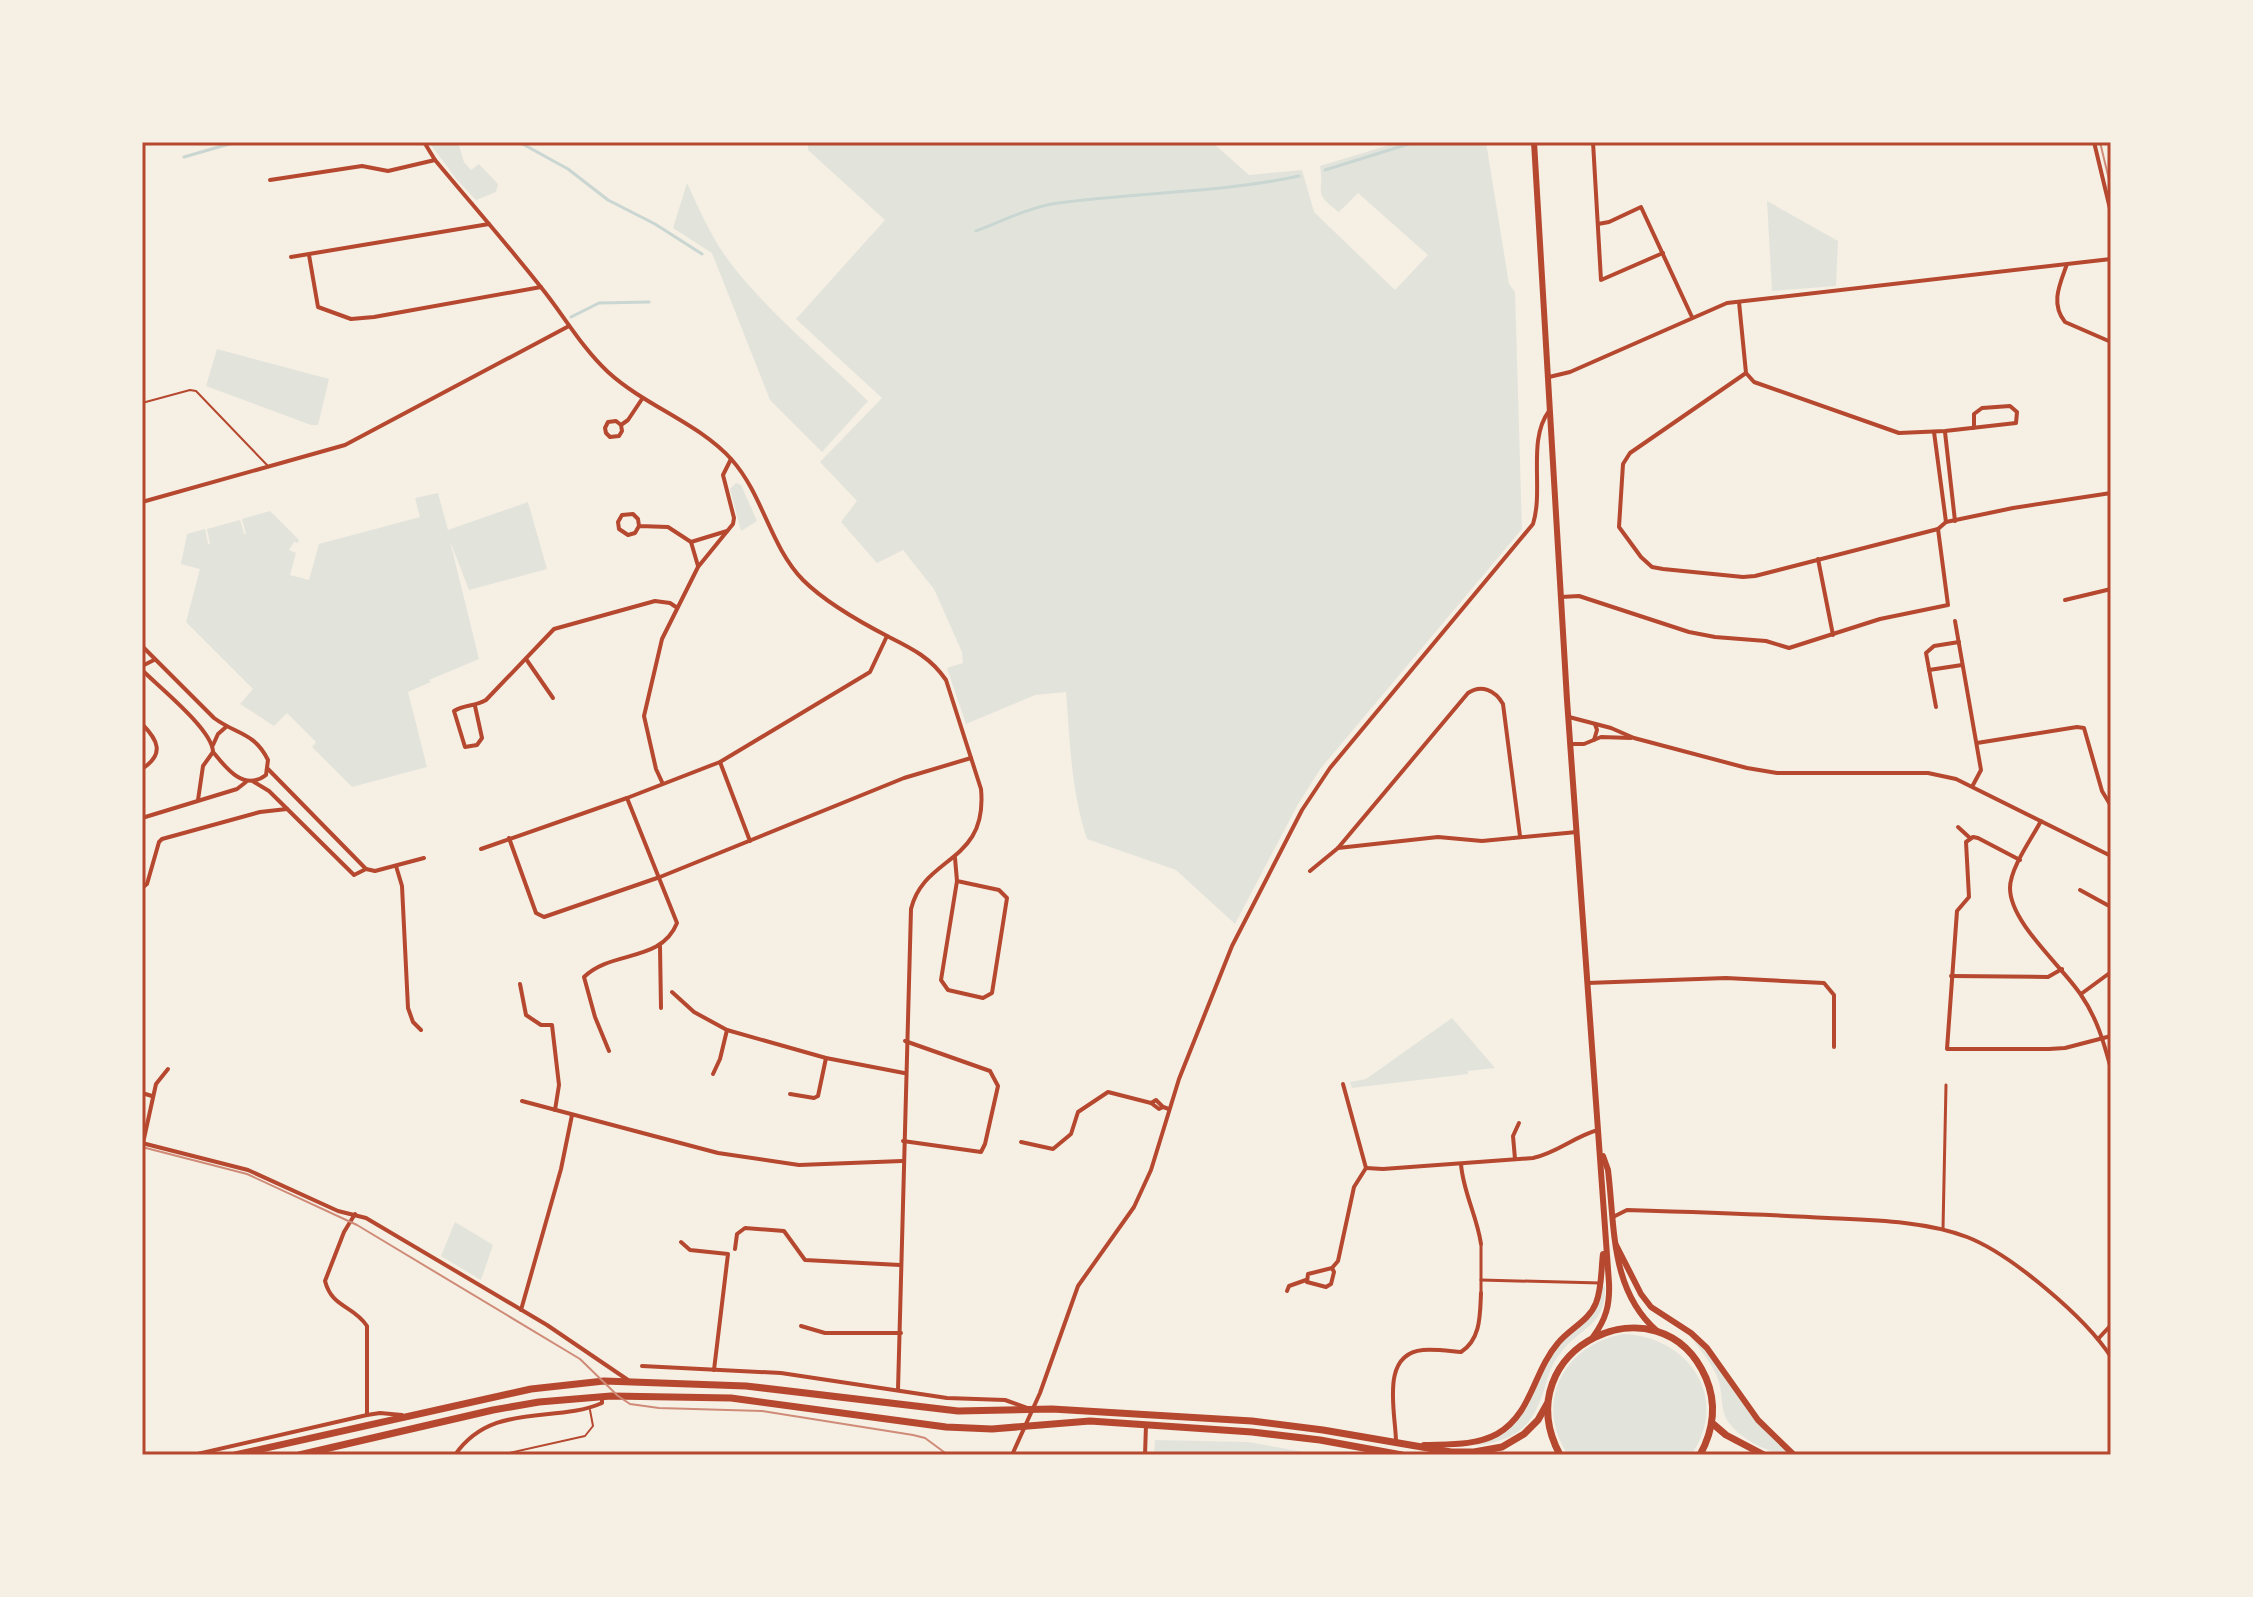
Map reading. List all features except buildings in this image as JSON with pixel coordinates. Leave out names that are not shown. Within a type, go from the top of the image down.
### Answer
[{"type":"main road","points":[[1534,142],[1561,597],[1610,1297],[1603,1323],[1593,1337]]},
{"type":"main road","points":[[1601,1154],[1608,1170],[1622,1280],[1632,1304],[1659,1333],[1684,1348],[1703,1371],[1712,1398],[1712,1423],[1700,1455]]},
{"type":"main road","points":[[1420,1446],[1475,1442],[1497,1433],[1514,1421],[1522,1411],[1549,1354],[1595,1306],[1604,1238]]},
{"type":"main road","points":[[1616,1245],[1651,1307],[1691,1333],[1707,1348],[1758,1420],[1794,1455]]},
{"type":"main road","points":[[235,1455],[544,1387],[604,1381],[746,1386],[958,1411],[1125,1412],[1252,1421],[1451,1452],[1474,1452],[1502,1447],[1524,1434],[1538,1420],[1560,1367],[1580,1345],[1593,1337],[1619,1329],[1646,1329],[1659,1333]]},
{"type":"main road","points":[[299,1455],[493,1410],[602,1399],[731,1398],[946,1427],[992,1429],[1090,1421],[1290,1436],[1402,1455]]},
{"type":"main road","points":[[1547,1404],[1550,1433],[1560,1455]]},
{"type":"main road","points":[[1712,1423],[1726,1435],[1764,1455]]},
{"type":"street","points":[[424,142],[435,160],[605,369],[642,399],[706,438],[731,459],[744,476],[783,553],[801,577],[827,600],[923,654],[946,680],[981,789],[981,813],[972,837],[955,858],[927,879],[914,897],[909,933],[905,1041],[898,1390]]},
{"type":"street","points":[[1593,142],[1601,280],[1663,253]]},
{"type":"street","points":[[2094,142],[2111,213]]},
{"type":"street","points":[[270,180],[362,166],[388,171],[435,160]]},
{"type":"street","points":[[1598,224],[1641,207],[1692,317]]},
{"type":"street","points":[[291,257],[489,224]]},
{"type":"street","points":[[309,255],[318,307],[351,319],[541,287]]},
{"type":"street","points":[[1549,377],[1570,372],[1722,304],[2111,259]]},
{"type":"street","points":[[2067,264],[2058,288],[2060,315],[2065,322],[2111,342]]},
{"type":"street","points":[[1739,302],[1746,373],[1754,382],[1896,432],[1934,432],[1974,428],[2016,423],[2017,412],[2010,406],[1982,408],[1974,414],[1974,428]]},
{"type":"street","points":[[142,502],[345,445],[569,326]]},
{"type":"street","points":[[1746,373],[1630,453],[1623,464],[1619,527],[1652,567],[1743,577],[1938,529],[1946,522],[2111,493]]},
{"type":"street","points":[[621,425],[642,399]]},
{"type":"street","points":[[1012,1455],[1033,1410],[1078,1286],[1134,1207],[1151,1170],[1169,1109],[1232,946],[1310,797],[1336,760],[1533,524],[1538,501],[1541,421],[1550,409]]},
{"type":"street","points":[[616,421],[621,425],[619,436],[613,438],[606,433],[608,422],[616,421]]},
{"type":"street","points":[[1945,431],[1955,521]]},
{"type":"street","points":[[1934,432],[1946,522]]},
{"type":"street","points":[[662,783],[644,716],[662,639],[676,607],[698,567],[729,530],[734,518],[723,475],[731,459]]},
{"type":"street","points":[[629,513],[638,519],[639,526],[635,533],[628,535],[619,529],[618,522],[622,515],[629,513]]},
{"type":"street","points":[[639,526],[668,527],[691,542],[698,567]]},
{"type":"street","points":[[1561,597],[1579,596],[1689,632],[1766,641],[1789,648],[1880,619],[1948,605],[1938,529]]},
{"type":"street","points":[[691,542],[729,530]]},
{"type":"street","points":[[1818,558],[1833,635]]},
{"type":"street","points":[[2065,600],[2111,589]]},
{"type":"street","points":[[475,706],[482,738],[477,745],[465,747],[454,711],[464,705],[475,706],[486,700],[554,629],[655,601],[676,607]]},
{"type":"street","points":[[1955,621],[1981,770],[1973,785]]},
{"type":"street","points":[[481,849],[720,762],[870,672],[887,636]]},
{"type":"street","points":[[1936,707],[1926,653],[1934,646],[1959,642]]},
{"type":"street","points":[[142,646],[226,727],[244,733],[259,745],[268,760],[266,775],[254,782],[246,782],[213,752]]},
{"type":"street","points":[[155,659],[142,668],[202,729],[213,745]]},
{"type":"street","points":[[526,659],[553,698]]},
{"type":"street","points":[[1929,670],[1963,665]]},
{"type":"street","points":[[1310,871],[1338,848],[1468,693],[1482,689],[1495,693],[1503,704],[1520,836]]},
{"type":"street","points":[[1569,717],[1634,738],[1777,773],[1928,773],[1973,785],[2111,856]]},
{"type":"street","points":[[142,724],[156,738],[157,744],[152,762],[142,769]]},
{"type":"street","points":[[1594,740],[1595,724]]},
{"type":"street","points":[[198,800],[203,766],[213,752],[218,734],[226,727]]},
{"type":"street","points":[[1977,743],[2084,728],[2103,795],[2111,806]]},
{"type":"street","points":[[1571,744],[1584,744],[1601,737],[1634,738]]},
{"type":"street","points":[[509,838],[539,916],[660,877],[904,778],[971,758]]},
{"type":"street","points":[[720,762],[750,841]]},
{"type":"street","points":[[268,769],[366,869],[375,871],[424,858]]},
{"type":"street","points":[[142,818],[237,789],[246,782]]},
{"type":"street","points":[[254,782],[269,791],[354,875],[366,869]]},
{"type":"street","points":[[609,1051],[584,977],[621,958],[660,946],[670,938],[677,923],[627,798]]},
{"type":"street","points":[[142,888],[147,884],[162,839],[260,812],[287,809]]},
{"type":"street","points":[[2041,821],[2020,860],[2010,888],[2018,913],[2081,994],[2103,1038],[2111,1069]]},
{"type":"street","points":[[1958,827],[1970,838],[1978,838],[2020,860]]},
{"type":"street","points":[[1338,848],[1438,837],[1482,841],[1577,832]]},
{"type":"street","points":[[1970,838],[1966,842],[1969,897],[1957,911],[1947,1049],[2049,1049],[2111,1036]]},
{"type":"street","points":[[955,858],[957,881],[941,980],[948,990],[988,997],[992,993],[1007,898],[999,890],[957,881]]},
{"type":"street","points":[[396,866],[402,886],[408,1008],[413,1022],[421,1030]]},
{"type":"street","points":[[2080,890],[2111,907]]},
{"type":"street","points":[[660,946],[661,1008]]},
{"type":"street","points":[[1951,976],[2048,977],[2062,969]]},
{"type":"street","points":[[2081,994],[2111,972]]},
{"type":"street","points":[[1587,983],[1726,978],[1824,983],[1830,986],[1834,995],[1834,1047]]},
{"type":"street","points":[[520,984],[526,1015],[541,1025],[552,1025],[559,1085],[555,1110]]},
{"type":"street","points":[[672,992],[694,1012],[727,1030],[826,1058],[905,1073]]},
{"type":"street","points":[[713,1074],[727,1030]]},
{"type":"street","points":[[903,1141],[981,1152],[998,1086],[990,1071],[905,1041]]},
{"type":"street","points":[[790,1094],[818,1096],[826,1058]]},
{"type":"street","points":[[168,1069],[158,1080],[152,1096],[142,1143],[248,1170],[338,1211],[366,1218],[521,1310],[630,1382]]},
{"type":"street","points":[[1287,1291],[1289,1286],[1306,1280],[1311,1272],[1332,1268],[1338,1261],[1354,1187],[1366,1168],[1343,1084]]},
{"type":"street","points":[[1943,1230],[1946,1085]]},
{"type":"street","points":[[1021,1142],[1053,1149],[1071,1134],[1078,1112],[1108,1092],[1151,1103],[1159,1109],[1169,1109]]},
{"type":"street","points":[[142,1093],[152,1096]]},
{"type":"street","points":[[522,1101],[714,1152],[794,1164],[902,1161]]},
{"type":"street","points":[[521,1310],[561,1169],[572,1115]]},
{"type":"street","points":[[1515,1160],[1513,1136],[1519,1123]]},
{"type":"street","points":[[1366,1168],[1461,1164],[1547,1155],[1586,1133],[1598,1130]]},
{"type":"street","points":[[1396,1442],[1393,1381],[1398,1367],[1408,1356],[1421,1350],[1461,1352],[1479,1327],[1481,1244],[1464,1189],[1461,1164]]},
{"type":"street","points":[[1613,1217],[1627,1210],[1802,1216],[1885,1221],[1968,1237],[2021,1268],[2098,1339],[2111,1357]]},
{"type":"street","points":[[355,1214],[344,1232],[325,1281],[333,1300],[367,1326],[367,1415]]},
{"type":"street","points":[[735,1249],[737,1234],[745,1228],[784,1231],[805,1260],[900,1265]]},
{"type":"street","points":[[681,1242],[690,1250],[728,1254],[714,1370]]},
{"type":"street","points":[[1306,1280],[1309,1284],[1329,1286],[1333,1279],[1332,1268]]},
{"type":"street","points":[[1481,1280],[1600,1283]]},
{"type":"street","points":[[2098,1339],[2111,1325]]},
{"type":"street","points":[[801,1326],[825,1333],[901,1333]]},
{"type":"street","points":[[642,1366],[781,1373],[947,1398],[1005,1400],[1033,1410]]},
{"type":"street","points":[[455,1455],[463,1444],[484,1429],[520,1417],[589,1409],[602,1399]]},
{"type":"street","points":[[193,1455],[367,1415],[411,1416]]},
{"type":"street","points":[[1145,1455],[1146,1425]]},
{"type":"lane","points":[[142,403],[196,391],[268,466]]},
{"type":"lane","points":[[500,1455],[585,1436],[593,1426],[589,1409]]},
{"type":"shaded area","points":[[429,142],[458,142],[464,162],[471,170],[479,164],[498,184],[496,192],[476,200]]},
{"type":"shaded area","points":[[808,142],[1212,142],[1249,175],[1302,170],[1314,212],[1395,290],[1428,255],[1358,193],[1339,212],[1330,205],[1322,196],[1320,166],[1399,142],[1486,142],[1509,284],[1515,292],[1522,529],[1321,768],[1297,806],[1235,924],[1176,870],[1087,839],[1074,785],[1066,692],[1035,695],[966,724],[947,668],[963,663],[962,652],[934,589],[903,550],[877,563],[841,522],[857,501],[820,462],[882,398],[796,319],[885,220],[808,150]]},
{"type":"shaded area","points":[[687,183],[707,226],[732,265],[780,318],[868,401],[822,452],[770,400],[712,253],[673,228]]},
{"type":"shaded area","points":[[1767,201],[1838,241],[1836,286],[1772,291]]},
{"type":"shaded area","points":[[217,349],[329,379],[318,425],[206,386]]},
{"type":"shaded area","points":[[736,483],[741,485],[757,521],[741,531],[730,489]]},
{"type":"shaded area","points":[[438,493],[448,530],[528,502],[547,569],[469,590],[450,541],[479,659],[408,692],[427,767],[352,787],[312,747],[316,742],[287,713],[274,726],[240,704],[253,689],[186,622],[200,569],[181,564],[187,534],[205,529],[210,544],[207,529],[240,520],[246,534],[242,519],[270,511],[299,540],[289,550],[296,553],[290,575],[309,580],[319,544],[420,517],[415,498]]},
{"type":"shaded area","points":[[1452,1018],[1495,1068],[1352,1088],[1350,1082],[1366,1079]]},
{"type":"shaded area","points":[[455,1222],[493,1245],[481,1280],[441,1256]]},
{"type":"shaded area","points":[[1605,1286],[1604,1300],[1596,1319],[1557,1358],[1529,1422],[1503,1440],[1476,1446],[1501,1433],[1521,1415],[1548,1359],[1587,1320]]},
{"type":"shaded area","points":[[1623,1334],[1646,1337],[1667,1346],[1684,1358],[1696,1374],[1704,1392],[1706,1412],[1702,1434],[1691,1455],[1568,1455],[1558,1435],[1554,1415],[1554,1396],[1560,1379],[1570,1363],[1585,1350],[1602,1340]]},
{"type":"shaded area","points":[[1692,1339],[1706,1351],[1749,1413],[1790,1455],[1762,1448],[1734,1429],[1724,1413],[1717,1376]]},
{"type":"shaded area","points":[[1155,1440],[1248,1442],[1321,1455],[1154,1455]]},
{"type":"waterway","points":[[184,157],[236,142]]},
{"type":"waterway","points":[[519,142],[568,169],[608,200],[655,224],[702,254]]},
{"type":"waterway","points":[[1325,170],[1415,142]]},
{"type":"waterway","points":[[976,231],[1027,211],[1058,203],[1239,186],[1299,176]]},
{"type":"waterway","points":[[571,317],[599,303],[649,302]]},
{"type":"tram line","points":[[2100,142],[2111,188]]},
{"type":"tram line","points":[[142,1147],[247,1174],[357,1225],[580,1359],[630,1404],[659,1408],[762,1411],[913,1435],[925,1438],[948,1455]]}]
